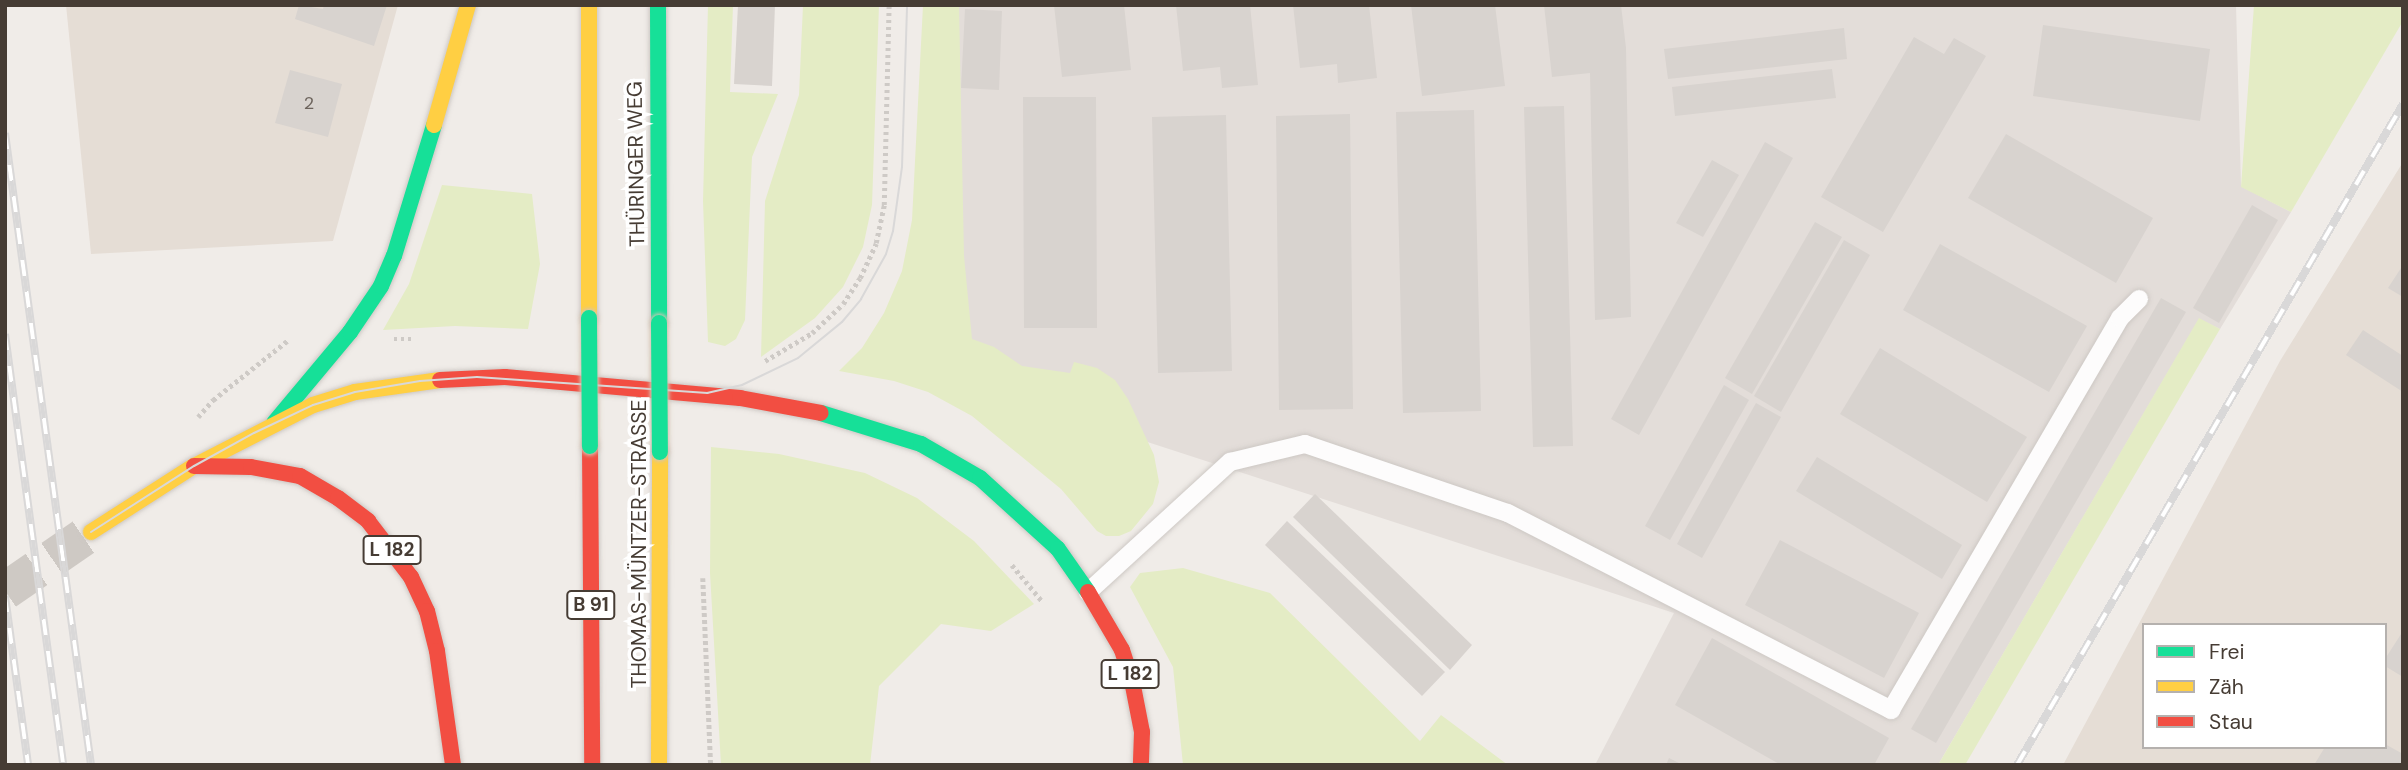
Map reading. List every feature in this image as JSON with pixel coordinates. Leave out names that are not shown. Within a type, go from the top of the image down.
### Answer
[{"type":"main road","points":[[274,423],[350,332],[382,286],[431,136],[468,5]]},
{"type":"main road","name":"B 91","points":[[589,5],[593,765]]},
{"type":"main road","name":"THÜRINGER WEG","points":[[658,5],[659,323]]},
{"type":"main road","name":"THOMAS-MÜNTZER-STRASSE","points":[[659,323],[659,765]]},
{"type":"main road","name":"L 182","points":[[91,532],[194,466],[313,405],[355,392],[420,381],[477,377],[690,393],[818,412],[921,444],[979,478],[1058,548],[1122,650],[1132,681],[1142,732],[1141,765]]},
{"type":"main road","name":"L 182","points":[[194,466],[251,467],[300,476],[338,498],[368,521],[411,577],[426,611],[438,651],[453,765]]},
{"type":"lane","points":[[1088,592],[1230,462],[1305,444],[1508,513],[1891,710],[2120,318],[2139,299]]},
{"type":"path","points":[[759,364],[812,333],[843,304],[860,278],[876,243],[884,205],[889,5]]},
{"type":"path","points":[[1005,558],[1044,604]]},
{"type":"path","points":[[702,569],[711,765]]},
{"type":"shaded area","points":[[66,5],[398,5],[333,241],[91,254]]},
{"type":"shaded area","points":[[958,5],[2236,5],[2241,186],[2291,212],[2220,329],[2199,319],[1938,765],[1595,765],[1674,613],[960,381]]},
{"type":"shaded area","points":[[2403,162],[2403,765],[2063,765],[2280,361]]},
{"type":"green space","points":[[708,5],[733,5],[730,92],[778,94],[752,157],[745,320],[736,339],[725,346],[708,342],[703,201]]},
{"type":"green space","points":[[803,5],[879,5],[872,205],[863,247],[843,287],[815,318],[761,357],[765,201],[799,95]]},
{"type":"green space","points":[[923,5],[959,5],[964,256],[972,339],[994,347],[1022,366],[1070,373],[1074,362],[1097,368],[1115,380],[1128,399],[1154,455],[1159,482],[1153,504],[1131,531],[1119,536],[1106,536],[1097,531],[1061,489],[972,416],[928,392],[894,381],[839,371],[862,348],[884,313],[902,271],[912,220]]},
{"type":"green space","points":[[2254,5],[2403,5],[2403,21],[2291,212],[2241,187]]},
{"type":"green space","points":[[442,185],[532,194],[540,264],[528,329],[455,326],[383,330],[409,284]]},
{"type":"green space","points":[[2199,318],[2220,329],[1965,765],[1938,765]]},
{"type":"green space","points":[[711,447],[779,454],[865,473],[917,498],[974,541],[1034,604],[991,631],[941,624],[879,686],[870,765],[721,765],[710,573]]},
{"type":"green space","points":[[1183,568],[1270,593],[1420,741],[1441,715],[1508,765],[1183,765],[1173,667],[1130,587],[1140,573]]},
{"type":"building","points":[[299,5],[323,9],[324,5],[387,5],[374,46],[295,19]]},
{"type":"building","points":[[738,5],[775,5],[772,86],[734,84]]},
{"type":"building","points":[[1054,5],[1124,5],[1131,70],[1062,77]]},
{"type":"building","points":[[1176,5],[1250,5],[1258,85],[1222,88],[1220,67],[1183,71]]},
{"type":"building","points":[[1293,5],[1369,5],[1377,78],[1338,83],[1337,64],[1300,68]]},
{"type":"building","points":[[1411,5],[1495,5],[1505,86],[1422,96]]},
{"type":"building","points":[[1544,5],[1621,5],[1626,48],[1631,317],[1595,320],[1590,73],[1552,77]]},
{"type":"building","points":[[965,9],[1002,11],[999,90],[961,88]]},
{"type":"building","points":[[2043,25],[2210,49],[2200,121],[2033,96]]},
{"type":"building","points":[[1844,28],[1847,59],[1668,79],[1664,49]]},
{"type":"building","points":[[1914,37],[1944,54],[1954,38],[1986,56],[1883,232],[1821,197]]},
{"type":"building","points":[[1832,69],[1836,98],[1675,116],[1672,87]]},
{"type":"building","points":[[290,70],[342,84],[328,137],[275,123]]},
{"type":"building","points":[[1023,97],[1096,97],[1097,328],[1024,328]]},
{"type":"building","points":[[1564,106],[1573,446],[1533,447],[1524,107]]},
{"type":"building","points":[[1474,110],[1481,411],[1403,413],[1396,112]]},
{"type":"building","points":[[1350,114],[1353,409],[1279,410],[1276,116]]},
{"type":"building","points":[[1226,115],[1232,371],[1158,373],[1152,117]]},
{"type":"building","points":[[2006,134],[2153,218],[2116,283],[1968,198]]},
{"type":"building","points":[[1765,142],[1793,158],[1639,435],[1611,419]]},
{"type":"building","points":[[1712,160],[1739,175],[1703,237],[1676,223]]},
{"type":"building","points":[[2252,205],[2278,220],[2219,323],[2193,308]]},
{"type":"building","points":[[1815,222],[1842,237],[1752,394],[1725,378]]},
{"type":"building","points":[[1844,240],[1870,255],[1781,412],[1754,396]]},
{"type":"building","points":[[1940,244],[2087,326],[2049,392],[1903,310]]},
{"type":"building","points":[[2403,265],[2403,297],[2388,288]]},
{"type":"building","points":[[2161,298],[2186,312],[1936,743],[1911,729]]},
{"type":"building","points":[[2363,330],[2403,356],[2403,392],[2346,355]]},
{"type":"building","points":[[1880,348],[2027,437],[1987,502],[1840,414]]},
{"type":"building","points":[[1724,385],[1749,400],[1670,540],[1645,526]]},
{"type":"building","points":[[1756,403],[1781,417],[1702,558],[1677,544]]},
{"type":"building","points":[[1817,457],[1962,545],[1942,579],[1796,491]]},
{"type":"building","points":[[1315,494],[1472,645],[1450,670],[1293,517]]},
{"type":"building","points":[[1287,521],[1445,672],[1422,696],[1265,545]]},
{"type":"building","points":[[1780,540],[1919,613],[1884,678],[1745,605]]},
{"type":"building","points":[[2403,631],[2403,677],[2387,667],[2387,656]]},
{"type":"building","points":[[1712,638],[1889,738],[1874,765],[1781,765],[1675,705]]},
{"type":"building","points":[[2387,745],[2403,754],[2401,765],[2314,765],[2324,749],[2387,749]]},
{"type":"building","points":[[1669,758],[1683,765],[1666,765]]},
{"type":"tunnel","points":[[5,591],[91,532]]},
{"type":"tram line","points":[[91,532],[194,466],[254,433],[313,405],[355,392],[420,381],[477,377],[707,393],[742,385],[798,358],[842,322],[861,299],[886,254],[893,231],[902,167],[907,5]]},
{"type":"railway","points":[[2017,765],[2403,104]]},
{"type":"railway","points":[[5,133],[91,765]]},
{"type":"railway","points":[[5,334],[63,765]]},
{"type":"railway","points":[[5,596],[28,765]]},
{"type":"traffic: fast","points":[[658,5],[659,323]]},
{"type":"traffic: fast","points":[[274,423],[350,332],[381,286],[394,256],[434,125]]},
{"type":"traffic: fast","points":[[589,318],[590,446]]},
{"type":"traffic: fast","points":[[659,323],[660,452]]},
{"type":"traffic: fast","points":[[821,413],[921,444],[980,478],[1058,549],[1088,592]]},
{"type":"traffic: slow","points":[[434,125],[468,5]]},
{"type":"traffic: slow","points":[[589,5],[589,318]]},
{"type":"traffic: slow","points":[[91,532],[194,466],[313,405],[355,392],[440,380]]},
{"type":"traffic: slow","points":[[659,765],[660,452]]},
{"type":"traffic: jam","points":[[440,380],[505,377],[740,398],[821,413]]},
{"type":"traffic: jam","points":[[590,446],[592,765]]},
{"type":"traffic: jam","points":[[194,466],[251,467],[300,476],[338,498],[368,521],[411,577],[427,611],[437,651],[453,765]]},
{"type":"traffic: jam","points":[[1088,592],[1122,650],[1132,681],[1142,732],[1141,765]]}]
